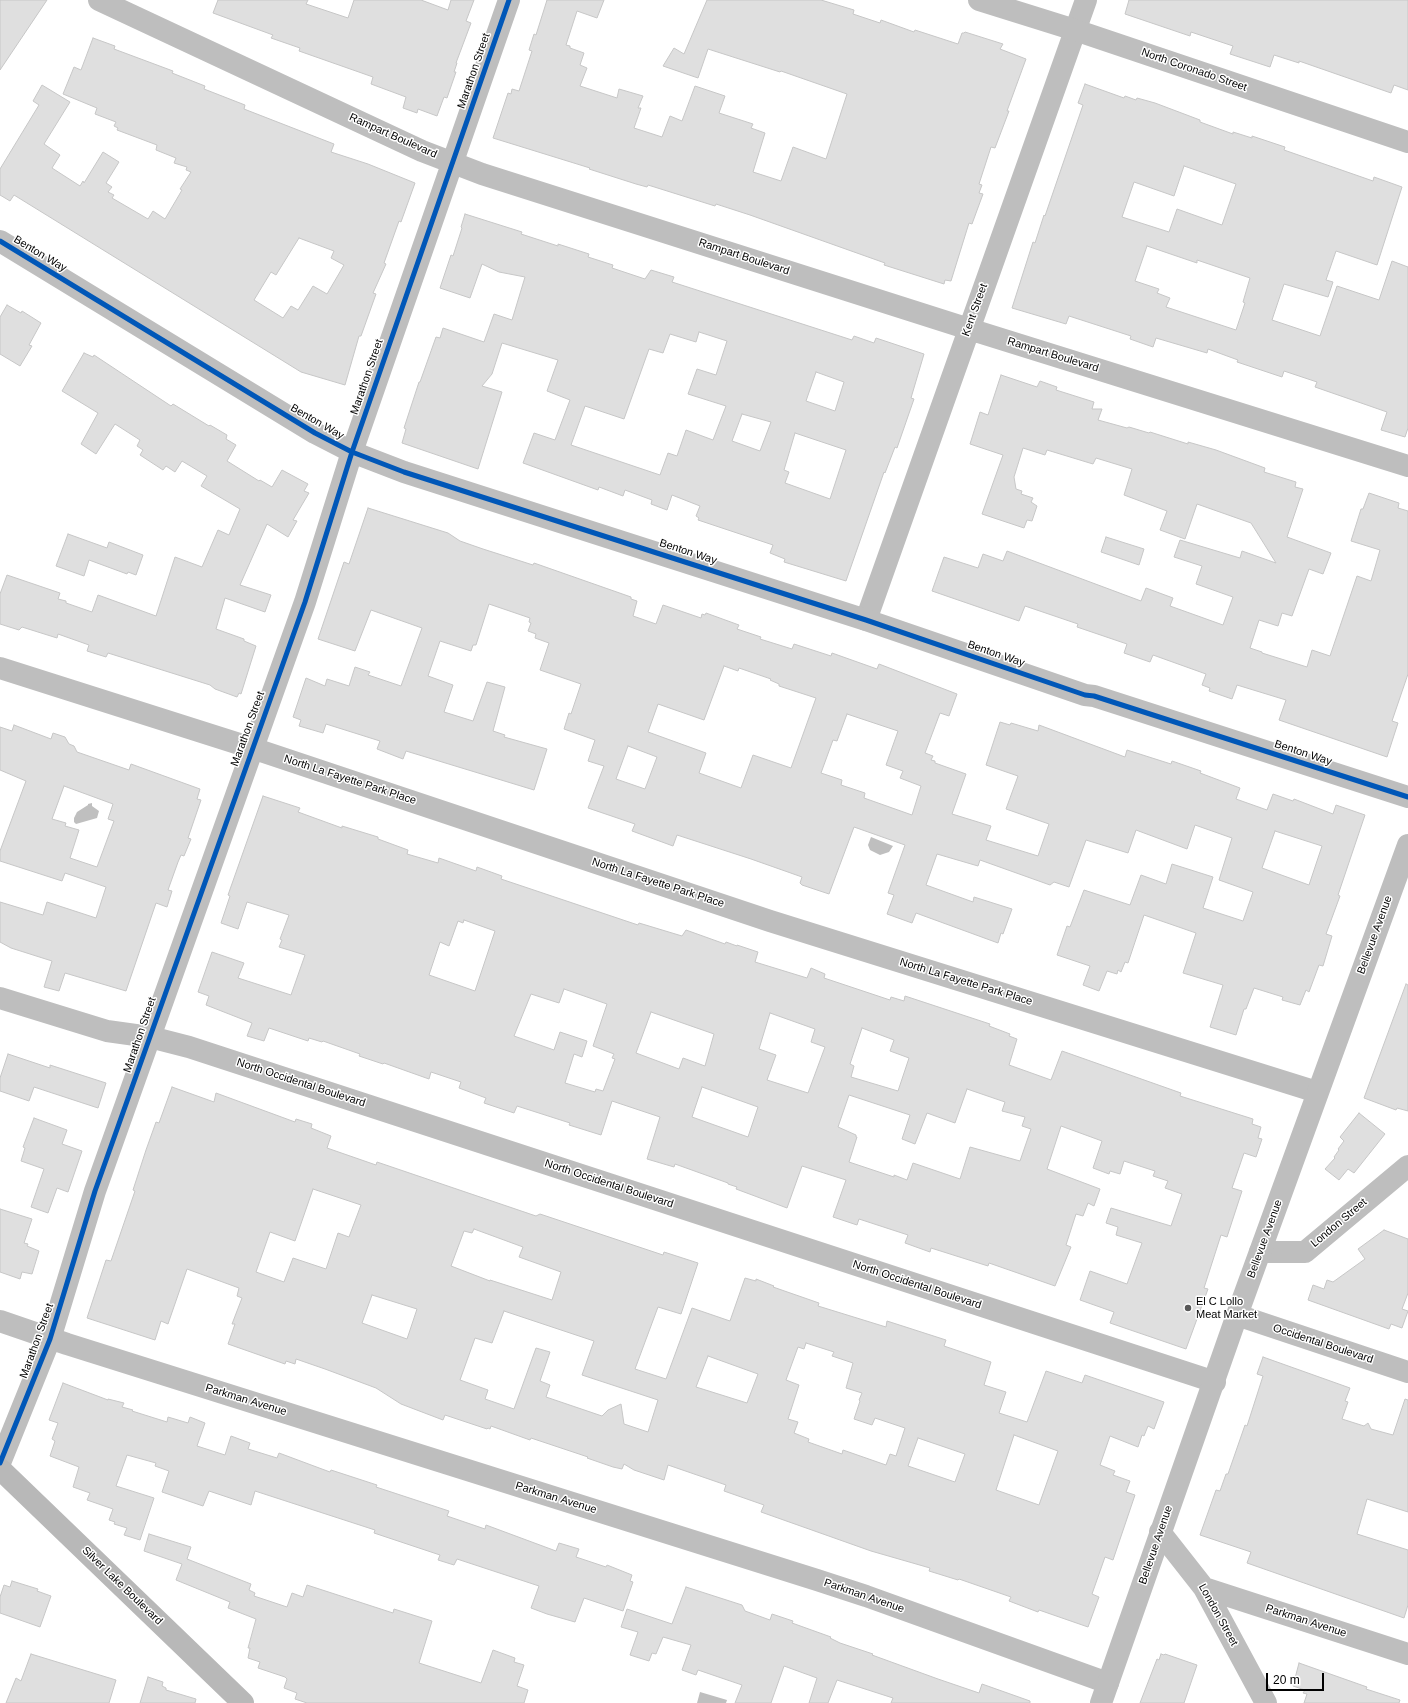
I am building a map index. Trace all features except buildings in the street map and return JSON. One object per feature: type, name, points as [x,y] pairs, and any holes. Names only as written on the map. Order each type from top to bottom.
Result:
[{"type":"main road","name":"Silver Lake Boulevard","points":[[0,1469],[243,1703]]},
{"type":"street","name":"Rampart Boulevard","points":[[99,0],[415,147],[482,174],[969,329],[1408,466]]},
{"type":"street","name":"Marathon Street","points":[[0,1463],[50,1339],[95,1191],[305,602],[352,452],[509,0]]},
{"type":"street","name":"North Coronado Street","points":[[979,0],[1075,30],[1408,142]]},
{"type":"street","name":"Kent Street","points":[[866,620],[1086,0]]},
{"type":"street","name":"Benton Way","points":[[0,241],[315,433],[352,452],[412,475],[866,620],[1085,694],[1408,797]]},
{"type":"street","name":"North La Fayette Park Place","points":[[0,668],[252,748],[770,921],[1317,1092]]},
{"type":"street","name":"Bellevue Avenue","points":[[1104,1693],[1160,1532],[1215,1382],[1237,1315],[1408,845]]},
{"type":"street","name":"North Occidental Boulevard","points":[[0,998],[107,1031],[150,1037],[189,1047],[1215,1382]]},
{"type":"street","name":"London Street","points":[[1260,1252],[1305,1252],[1408,1166]]},
{"type":"street","name":"Occidental Boulevard","points":[[1237,1315],[1408,1372]]},
{"type":"street","name":"Parkman Avenue","points":[[0,1321],[50,1339],[824,1582],[1104,1693]]},
{"type":"street","name":"London Street","points":[[1160,1532],[1204,1588],[1266,1703]]},
{"type":"street","name":"Parkman Avenue","points":[[1204,1588],[1408,1654]]},
{"type":"shaded area","points":[[92,803],[92,806],[99,811],[97,818],[76,824],[74,822],[74,818],[77,812],[88,804]]},
{"type":"shaded area","points":[[871,837],[893,846],[889,852],[880,855],[870,850],[868,845]]},
{"type":"shaded area","points":[[700,1692],[727,1700],[726,1703],[697,1703]]},
{"type":"cycle path","points":[[0,1463],[50,1339],[95,1191],[305,602],[352,452],[509,0]]},
{"type":"cycle path","points":[[0,241],[315,433],[352,452],[404,472],[866,620],[1085,695],[1094,696],[1408,797]]},
{"type":"place","name":"El C Lollo Meat Market","points":[[1188,1308]]}]
